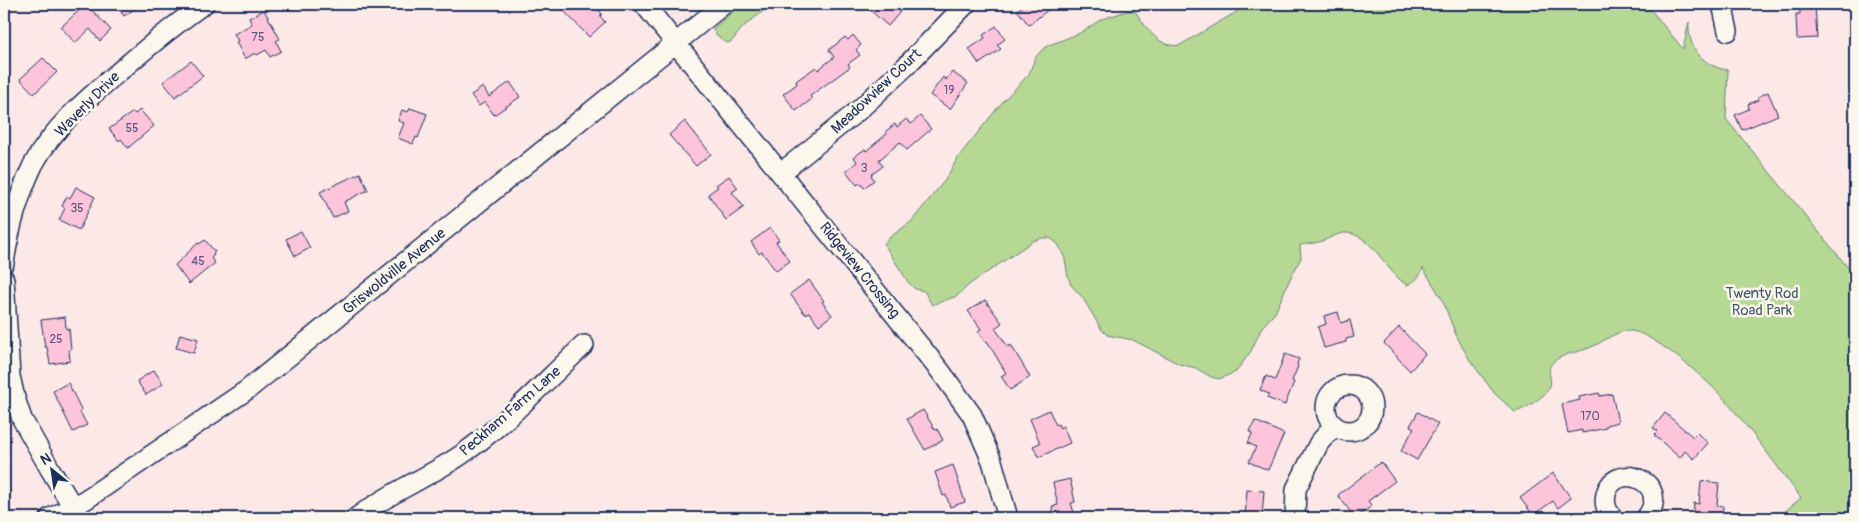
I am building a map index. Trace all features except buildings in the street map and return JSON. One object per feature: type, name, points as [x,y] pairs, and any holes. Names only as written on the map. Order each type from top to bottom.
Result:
[{"type":"street","name":"Waverly Drive","points":[[4,263],[8,235],[17,201],[34,164],[57,131],[90,96],[172,26],[204,4]]},
{"type":"street","points":[[644,4],[675,43]]},
{"type":"street","name":"Griswoldville Avenue","points":[[50,518],[76,513],[247,390],[724,4]]},
{"type":"street","name":"Meadowview Court","points":[[782,172],[859,110],[905,67],[966,4]]},
{"type":"street","points":[[1722,4],[1728,31]]},
{"type":"street","name":"Ridgeview Crossing","points":[[675,43],[782,172],[941,372],[972,415],[992,461],[1008,518]]},
{"type":"street","points":[[4,279],[10,367],[15,398],[22,419],[76,513]]},
{"type":"street","name":"Peckham Farm Lane","points":[[356,518],[375,505],[439,469],[476,444],[584,345]]},
{"type":"street","points":[[1295,518],[1296,489],[1319,442],[1334,426]]},
{"type":"street","points":[[1611,518],[1606,509],[1605,499],[1607,490],[1613,482],[1631,476],[1640,478],[1648,484],[1653,493],[1652,511],[1646,518]]},
{"type":"green space","points":[[741,4],[772,4],[743,27],[732,41],[728,43],[723,41],[713,29]]},
{"type":"green space","name":"Twenty Rod Road Park","points":[[1244,4],[1646,4],[1683,49],[1689,22],[1691,40],[1698,54],[1711,65],[1728,70],[1726,119],[1855,276],[1855,518],[1777,518],[1801,498],[1727,402],[1682,360],[1641,334],[1625,331],[1594,346],[1557,359],[1550,366],[1551,382],[1545,394],[1535,402],[1515,412],[1495,394],[1469,359],[1456,335],[1442,299],[1423,268],[1417,278],[1407,285],[1392,272],[1370,245],[1354,234],[1344,233],[1323,241],[1300,245],[1301,258],[1275,313],[1262,327],[1251,351],[1236,372],[1219,379],[1211,377],[1196,368],[1179,364],[1133,340],[1107,335],[1101,329],[1083,298],[1071,285],[1065,259],[1058,244],[1050,238],[1033,241],[970,284],[957,296],[932,305],[924,291],[915,289],[908,282],[884,244],[890,237],[911,222],[945,180],[959,156],[1004,100],[1029,74],[1035,58],[1047,46],[1080,33],[1102,19],[1127,11],[1135,11],[1159,40],[1166,44],[1180,45],[1238,11]]}]
